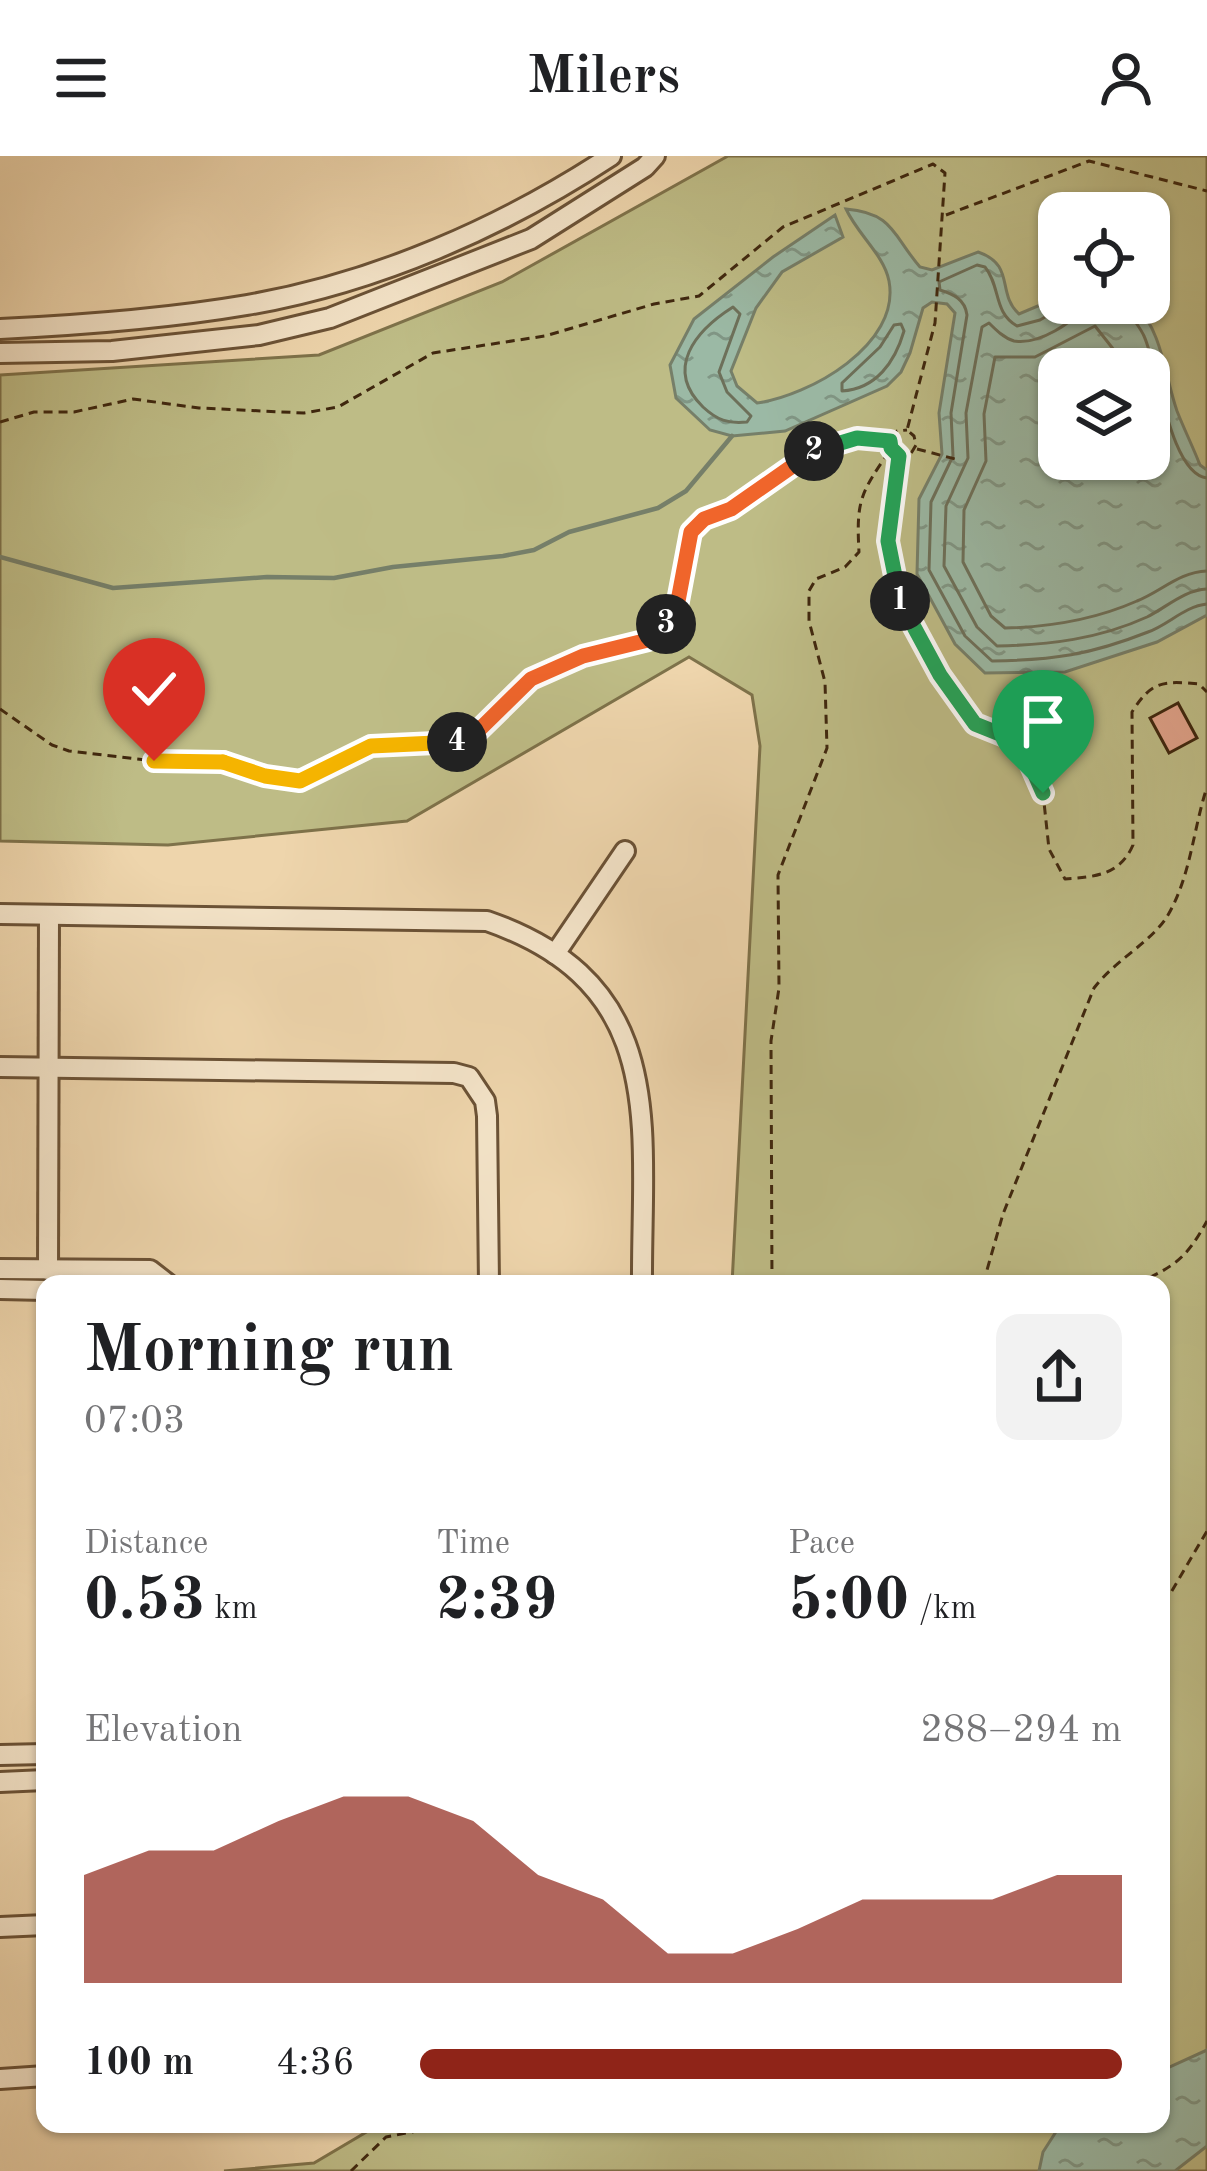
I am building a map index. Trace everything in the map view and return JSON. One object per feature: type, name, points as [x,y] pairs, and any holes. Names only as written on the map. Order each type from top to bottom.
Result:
[{"type":"street","points":[[0,329],[103,324],[251,304],[386,268],[521,211],[611,156]]},
{"type":"street","points":[[0,353],[112,352],[259,334],[330,318],[531,239],[655,156]]},
{"type":"street","points":[[555,954],[625,851]]},
{"type":"street","points":[[0,914],[487,921],[513,930],[555,954],[605,999],[637,1067],[642,1275]]},
{"type":"street","points":[[46,1275],[49,915]]},
{"type":"street","points":[[0,1067],[454,1073],[469,1077],[485,1101],[487,1116],[489,1275]]},
{"type":"street","points":[[0,1269],[36,1278]]},
{"type":"street","points":[[98,1275],[150,1270],[156,1275]]},
{"type":"street","points":[[0,1289],[36,1282]]},
{"type":"street","points":[[0,1755],[36,1754]]},
{"type":"street","points":[[0,1782],[36,1780]]},
{"type":"street","points":[[0,1928],[36,1926]]},
{"type":"street","points":[[0,2079],[36,2077]]},
{"type":"path","points":[[944,216],[1089,161],[1207,191]]},
{"type":"path","points":[[0,422],[34,412],[74,412],[133,399],[199,408],[304,412],[338,407],[433,353],[545,336],[699,296],[783,227],[933,164],[945,173],[936,314],[907,430]]},
{"type":"path","points":[[907,430],[914,436],[915,449],[899,456],[890,441],[897,431],[907,430]]},
{"type":"path","points":[[0,710],[69,752],[154,761],[222,761],[265,776],[300,781],[371,746],[460,742],[479,730],[531,679],[583,656],[648,640],[665,625],[678,601],[691,532],[704,519],[731,509],[821,446],[857,438],[890,441]]},
{"type":"path","points":[[772,1275],[771,1041],[779,988],[778,874],[827,748],[825,682],[809,621],[808,591],[816,579],[844,567],[859,552],[856,511],[891,448]]},
{"type":"path","points":[[915,449],[957,459]]},
{"type":"path","points":[[899,456],[888,541],[896,593],[940,675],[975,724],[1010,738],[1029,761],[1043,793],[1049,849],[1065,879],[1099,877],[1126,861],[1133,845],[1132,712],[1143,693],[1165,682],[1199,684],[1207,692]]},
{"type":"path","points":[[986,1275],[1003,1214],[1094,988],[1167,919],[1190,864],[1207,788]]},
{"type":"path","points":[[1156,1275],[1189,1253],[1207,1221]]},
{"type":"path","points":[[1170,1592],[1207,1532]]},
{"type":"path","points":[[352,2171],[386,2137],[407,2133]]},
{"type":"shaded area","points":[[728,156],[1207,156],[1207,2171],[224,2171],[314,2163],[365,2133],[1170,2133],[1170,1275],[732,1275],[760,746],[752,695],[689,657],[407,821],[168,845],[0,841],[0,375],[319,355],[502,282]]},
{"type":"water","points":[[846,209],[883,221],[920,267],[932,270],[978,252],[990,258],[1002,272],[1008,297],[1019,314],[1038,306],[1038,324],[1150,324],[1160,348],[1038,348],[1038,480],[1170,480],[1170,384],[1200,465],[1207,470],[1207,615],[1157,642],[1065,672],[985,673],[955,644],[917,574],[919,499],[942,454],[939,413],[955,313],[947,304],[932,302],[923,308],[910,353],[887,386],[785,431],[732,436],[710,430],[676,398],[670,365],[694,319],[835,215],[843,237],[782,272],[756,308],[731,371],[737,386],[757,403],[825,378],[866,346],[881,326],[889,304],[889,281],[882,262]]},
{"type":"water","points":[[1207,2050],[1207,2146],[1175,2171],[1039,2171],[1043,2152],[1055,2133],[1170,2133],[1170,2067]]},
{"type":"building","points":[[1178,703],[1197,738],[1169,753],[1150,718]]},
{"type":"waterway","points":[[0,557],[113,588],[267,577],[334,578],[503,556],[658,508],[686,491],[732,436]]},
{"type":"route","points":[[154,761],[222,761],[265,776],[300,781],[371,746],[460,742],[479,730],[531,679],[583,656],[648,640],[665,625],[678,601],[691,532],[704,519],[731,509],[821,446],[857,438],[890,441],[899,456],[888,541],[896,593],[940,675],[975,724],[1010,738],[1029,761],[1043,793]]}]
